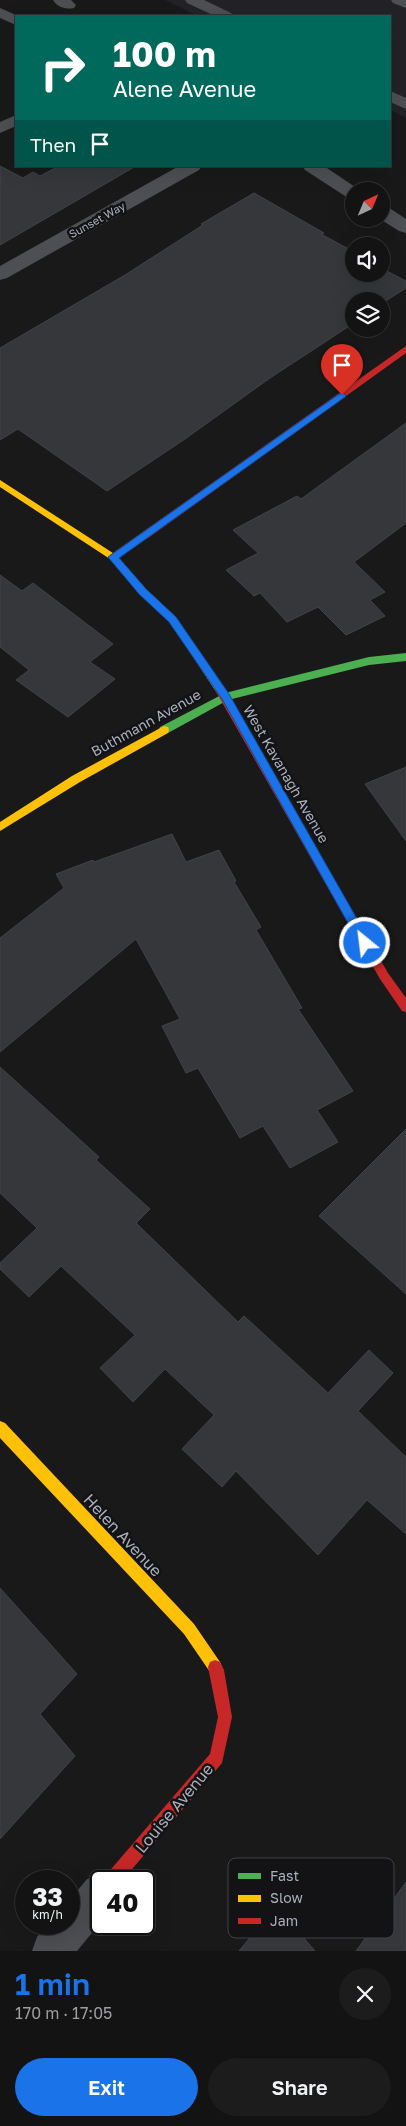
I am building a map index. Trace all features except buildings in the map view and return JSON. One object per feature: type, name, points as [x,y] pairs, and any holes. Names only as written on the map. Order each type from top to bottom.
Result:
[{"type":"street","name":"Sunset Way","points":[[0,274],[191,167]]},
{"type":"street","points":[[313,167],[345,188]]},
{"type":"street","points":[[390,217],[406,227]]},
{"type":"street","points":[[113,557],[148,534],[406,348]]},
{"type":"street","name":"West Kavanagh Avenue","points":[[0,483],[113,557],[143,591],[172,619],[225,696],[384,976],[406,1008]]},
{"type":"street","name":"Buthmann Avenue","points":[[0,827],[76,779],[225,696],[370,662],[406,657]]},
{"type":"street","name":"Helen Avenue","points":[[0,1428],[189,1629],[217,1670]]},
{"type":"street","name":"Louise Avenue","points":[[121,1870],[217,1758],[226,1717],[217,1670]]},
{"type":"street","points":[[51,1951],[90,1907]]},
{"type":"lane","points":[[192,0],[224,15]]},
{"type":"lane","points":[[398,0],[406,4]]},
{"type":"lane","points":[[0,12],[15,20]]},
{"type":"lane","points":[[391,96],[406,104]]},
{"type":"lane","points":[[0,128],[15,120]]},
{"type":"shaded area","points":[[165,0],[406,0],[406,118],[391,110],[391,15],[196,15]]},
{"type":"traffic: fast","points":[[164,730],[225,697],[369,661],[406,657]]},
{"type":"traffic: slow","points":[[0,483],[113,557],[143,591],[172,619],[220,690]]},
{"type":"traffic: slow","points":[[0,827],[76,779],[164,730]]},
{"type":"traffic: slow","points":[[0,1428],[189,1629],[215,1667]]},
{"type":"traffic: jam","points":[[113,557],[148,534],[406,349]]},
{"type":"traffic: jam","points":[[220,690],[384,976],[406,1007]]},
{"type":"traffic: jam","points":[[121,1870],[217,1758],[225,1717],[215,1667]]},
{"type":"route","points":[[342,395],[113,557],[143,591],[172,619],[225,696],[365,943]]}]
